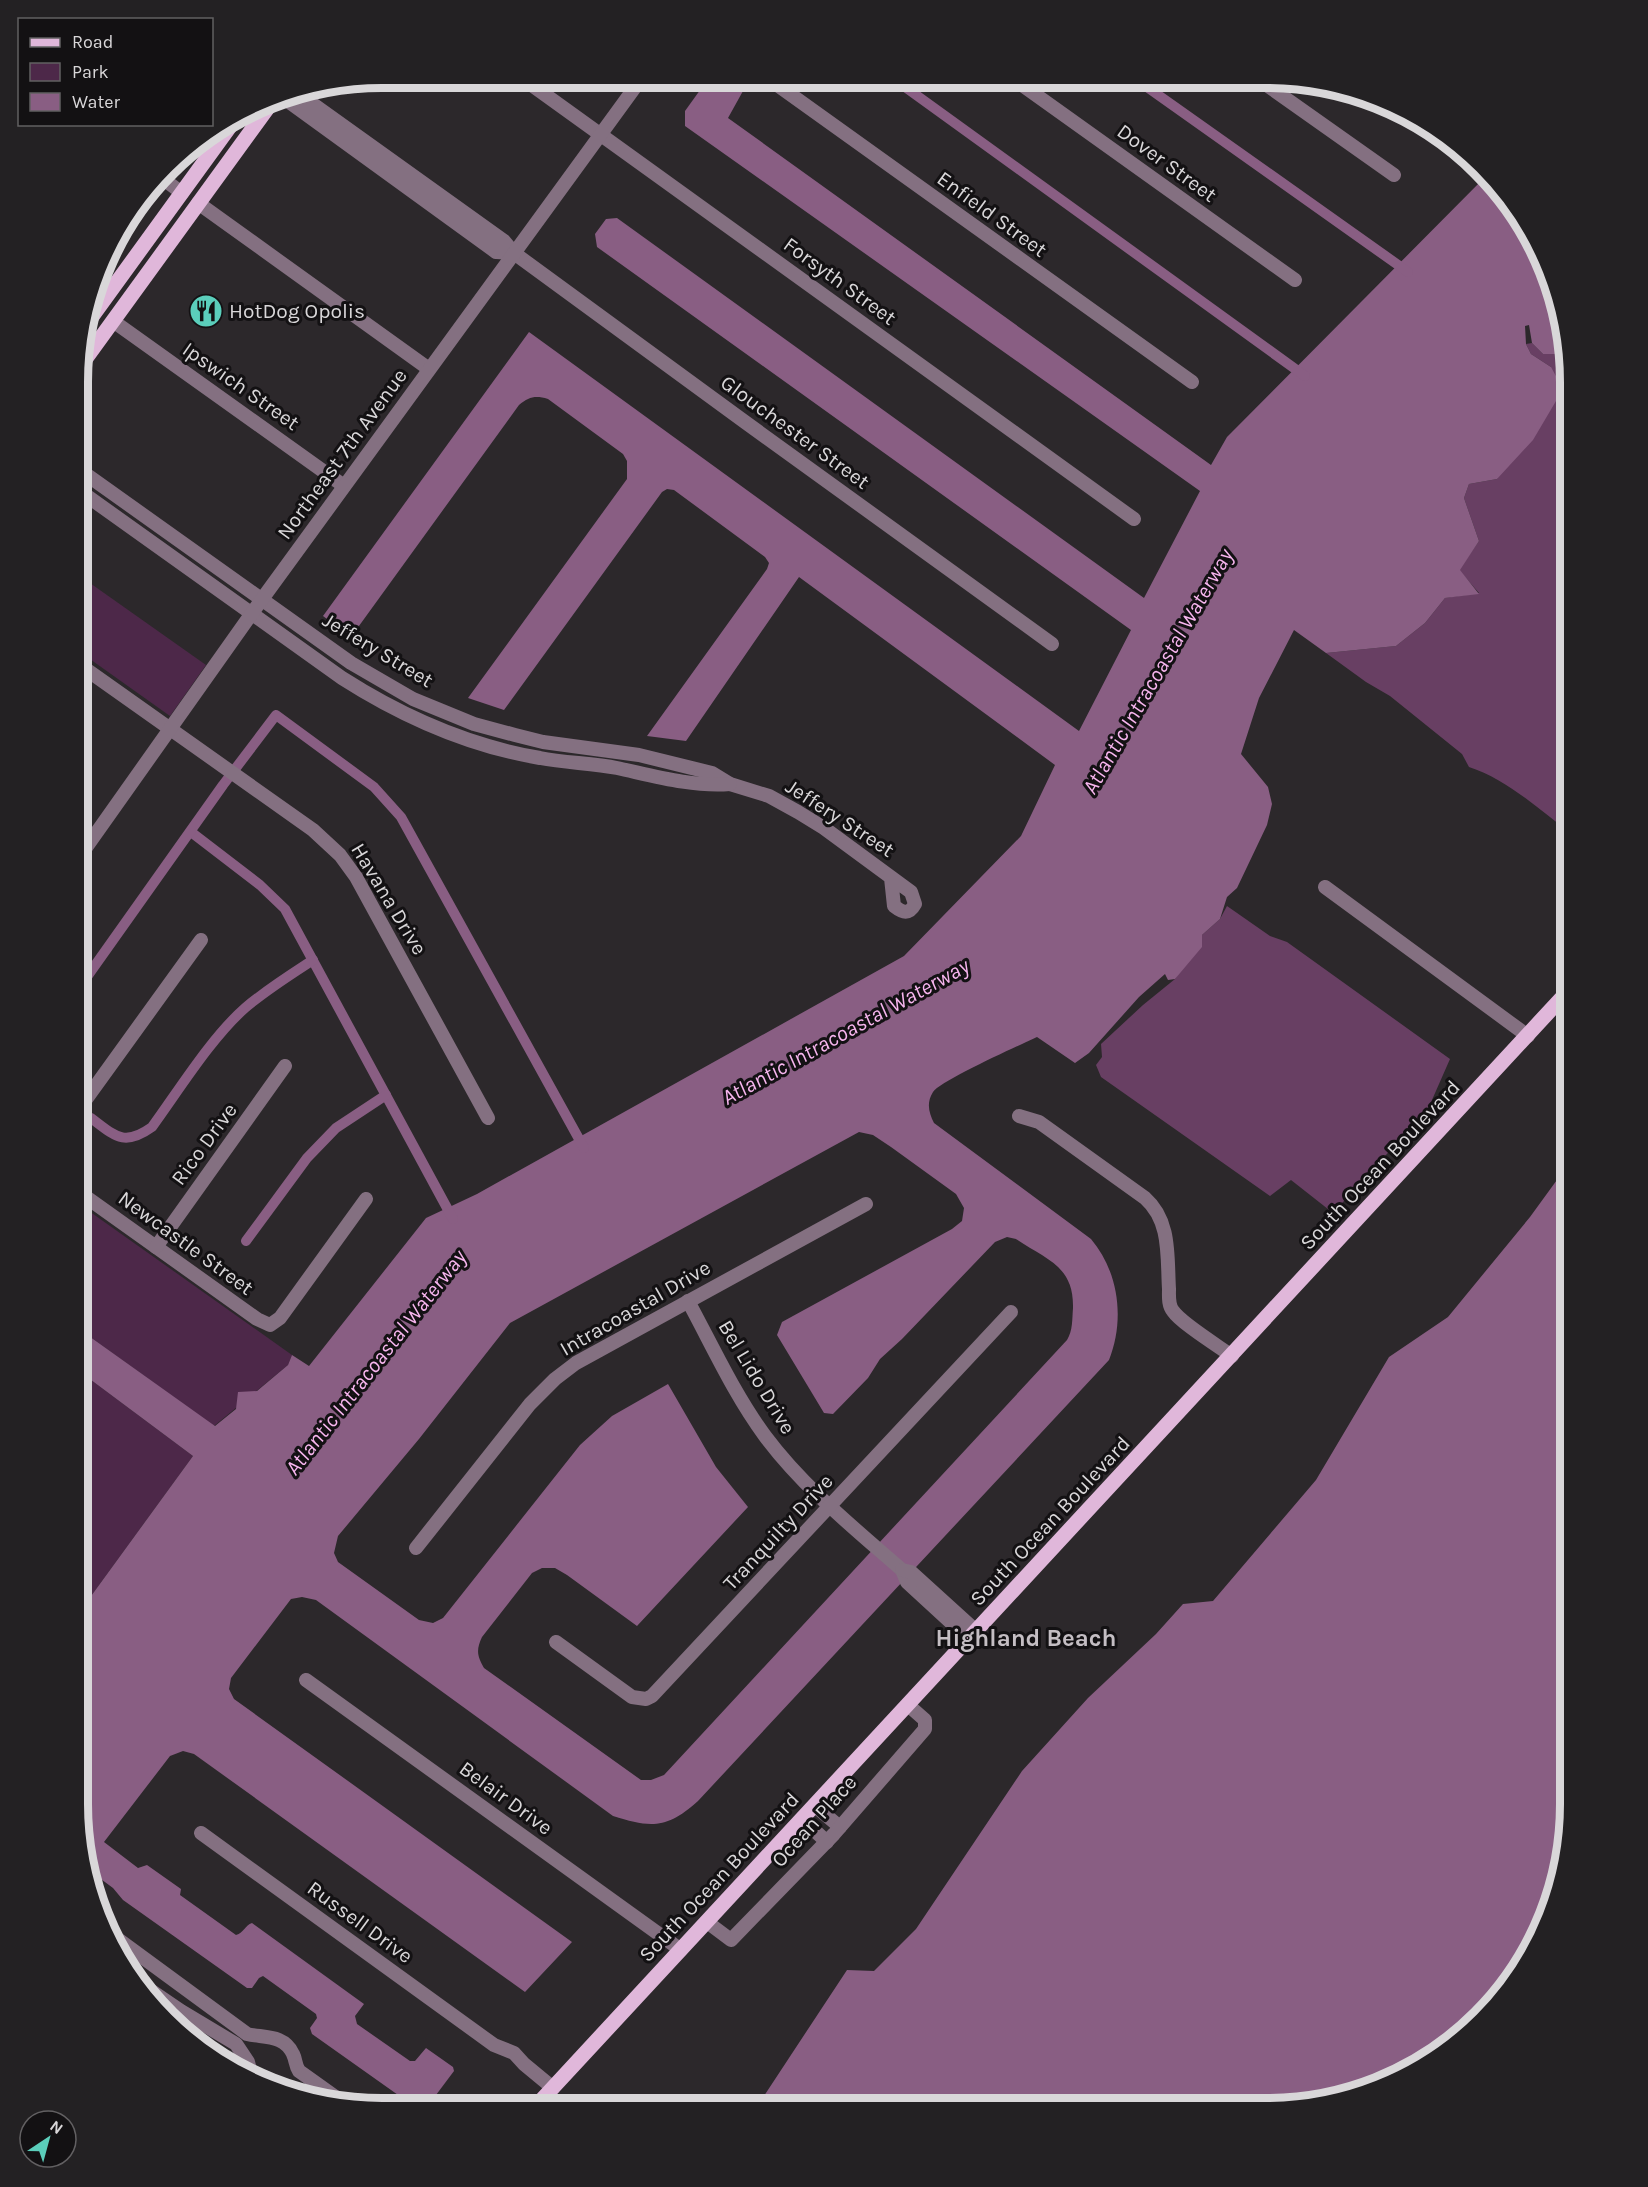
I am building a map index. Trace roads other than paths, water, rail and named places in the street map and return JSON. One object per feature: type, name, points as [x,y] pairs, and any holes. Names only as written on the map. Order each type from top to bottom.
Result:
[{"type":"main road","points":[[90,352],[260,116]]},
{"type":"main road","points":[[101,299],[224,135]]},
{"type":"main road","name":"South Ocean Boulevard","points":[[544,2098],[1560,1000]]},
{"type":"street","name":"Forsyth Street","points":[[536,88],[1134,519]]},
{"type":"street","name":"Northeast 7th Avenue","points":[[88,845],[261,599],[634,88]]},
{"type":"street","name":"Enfield Street","points":[[782,88],[1192,382]]},
{"type":"street","name":"Dover Street","points":[[1026,88],[1295,280]]},
{"type":"street","points":[[1271,88],[1394,176]]},
{"type":"street","name":"Glouchester Street","points":[[305,100],[496,252],[514,253],[1053,644]]},
{"type":"street","name":"Glouchester Street","points":[[292,103],[366,150]]},
{"type":"street","points":[[168,183],[182,193]]},
{"type":"street","points":[[198,203],[429,369]]},
{"type":"street","name":"Ipswich Street","points":[[113,321],[344,486]]},
{"type":"street","name":"Jeffery Street","points":[[88,475],[351,663],[393,689],[434,708],[494,730],[543,742],[609,750],[712,773],[730,784],[769,796],[798,812],[846,843],[891,878]]},
{"type":"street","name":"Jeffery Street","points":[[88,497],[342,678],[419,721],[454,735],[509,752],[704,784],[730,784]]},
{"type":"street","name":"Havana Drive","points":[[88,671],[327,841],[351,869],[488,1118]]},
{"type":"street","points":[[385,704],[393,689]]},
{"type":"street","points":[[1325,887],[1528,1036]]},
{"type":"street","points":[[88,1097],[201,940]]},
{"type":"street","name":"Rico Drive","points":[[156,1247],[285,1066]]},
{"type":"street","points":[[1019,1116],[1039,1122],[1150,1203],[1158,1214],[1166,1233],[1170,1306],[1178,1316],[1232,1356]]},
{"type":"street","name":"Newcastle Street","points":[[88,1198],[257,1319],[270,1325],[280,1318],[366,1199]]},
{"type":"street","name":"Intracoastal Drive","points":[[416,1548],[542,1391],[584,1358],[866,1204]]},
{"type":"street","name":"Bel Lido Drive","points":[[688,1300],[748,1410],[764,1434],[801,1479],[973,1635]]},
{"type":"street","name":"Tranquilty Drive","points":[[556,1642],[632,1697],[639,1699],[652,1696],[1011,1312]]},
{"type":"street","name":"Belair Drive","points":[[306,1680],[681,1950]]},
{"type":"street","name":"Ocean Place","points":[[707,1922],[731,1940],[827,1842],[925,1729],[925,1720],[908,1705]]},
{"type":"street","points":[[815,1806],[840,1827]]},
{"type":"street","points":[[802,1819],[827,1842]]},
{"type":"street","name":"Russell Drive","points":[[201,1833],[494,2045],[512,2061],[518,2065],[524,2064],[553,2088]]},
{"type":"street","points":[[124,1944],[247,2034],[268,2036],[283,2042],[292,2053],[295,2066],[299,2071],[331,2094]]},
{"type":"street","points":[[162,1998],[230,2040],[241,2050],[249,2066]]},
{"type":"water","name":"Atlantic Intracoastal Waterway","points":[[702,88],[745,88],[728,118],[1211,465],[1227,437],[1480,182],[1510,219],[1529,253],[1544,288],[1554,325],[1558,357],[1554,354],[1543,354],[1532,343],[1529,325],[1525,326],[1526,344],[1531,354],[1551,367],[1558,380],[1556,401],[1533,440],[1497,479],[1469,484],[1464,498],[1479,541],[1460,570],[1479,594],[1445,598],[1425,623],[1396,646],[1326,653],[1294,630],[1259,698],[1241,754],[1268,787],[1272,804],[1267,825],[1237,888],[1227,897],[1220,919],[1202,935],[1202,947],[1175,979],[1168,980],[1165,974],[1139,997],[1089,1053],[1075,1063],[1037,1037],[964,1072],[933,1092],[929,1108],[934,1123],[1091,1239],[1108,1266],[1113,1281],[1118,1313],[1114,1345],[1109,1360],[698,1801],[677,1817],[658,1824],[638,1823],[613,1816],[316,1600],[302,1597],[291,1599],[231,1678],[229,1689],[234,1699],[572,1942],[525,1992],[194,1754],[183,1751],[170,1756],[104,1842],[138,1868],[147,1865],[181,1889],[180,1895],[236,1935],[252,1923],[364,2004],[355,2016],[357,2024],[410,2061],[415,2061],[426,2048],[453,2067],[454,2071],[434,2098],[402,2098],[312,2034],[310,2028],[317,2018],[316,2014],[263,1976],[252,1988],[247,1988],[123,1900],[113,1888],[98,1877],[91,1843],[88,1804],[88,1600],[193,1456],[88,1378],[88,1335],[215,1426],[236,1409],[238,1392],[257,1391],[288,1365],[292,1355],[309,1366],[426,1218],[477,1194],[904,956],[1021,836],[1055,765],[799,577],[686,741],[647,736],[767,569],[769,563],[765,557],[674,490],[667,489],[662,492],[504,710],[468,698],[627,479],[627,461],[623,454],[548,399],[536,397],[519,405],[351,637],[323,616],[529,332],[1079,731],[1131,630],[597,247],[595,234],[606,219],[617,218],[1144,598],[1200,491],[685,126],[685,111]],"holes":[[[859,1132],[873,1135],[956,1194],[964,1208],[962,1221],[952,1229],[782,1322],[777,1335],[824,1413],[833,1414],[868,1378],[880,1359],[995,1242],[1007,1237],[1016,1239],[1048,1259],[1064,1273],[1072,1294],[1070,1332],[1067,1340],[664,1775],[651,1780],[641,1780],[484,1668],[478,1649],[482,1637],[532,1573],[542,1568],[555,1568],[567,1575],[637,1626],[748,1507],[716,1467],[668,1384],[612,1416],[580,1445],[443,1618],[433,1623],[419,1620],[338,1562],[334,1553],[338,1536],[419,1439],[510,1323]]]},
{"type":"water","points":[[1560,1176],[1559,1824],[1554,1862],[1537,1917],[1510,1968],[1486,1998],[1444,2038],[1412,2059],[1360,2083],[1304,2096],[1285,2098],[763,2098],[847,1970],[874,1971],[916,1929],[1022,1771],[1088,1698],[1156,1634],[1183,1604],[1213,1601],[1316,1480],[1389,1357],[1448,1317],[1530,1217]]},
{"type":"waterway","points":[[906,88],[1305,376]]},
{"type":"waterway","points":[[1148,88],[1408,272]]},
{"type":"waterway","points":[[88,975],[223,785],[276,715],[374,787],[401,817],[584,1148]]},
{"type":"waterway","points":[[191,832],[260,885],[285,909],[453,1219]]},
{"type":"waterway","points":[[91,1118],[120,1137],[134,1137],[152,1127],[184,1081],[232,1020],[261,995],[313,960]]},
{"type":"waterway","points":[[246,1241],[307,1158],[336,1128],[386,1095]]},
{"type":"place","name":"HotDog Opolis","points":[[206,311]]},
{"type":"district","name":"Highland Beach","points":[[1026,1638]]}]
